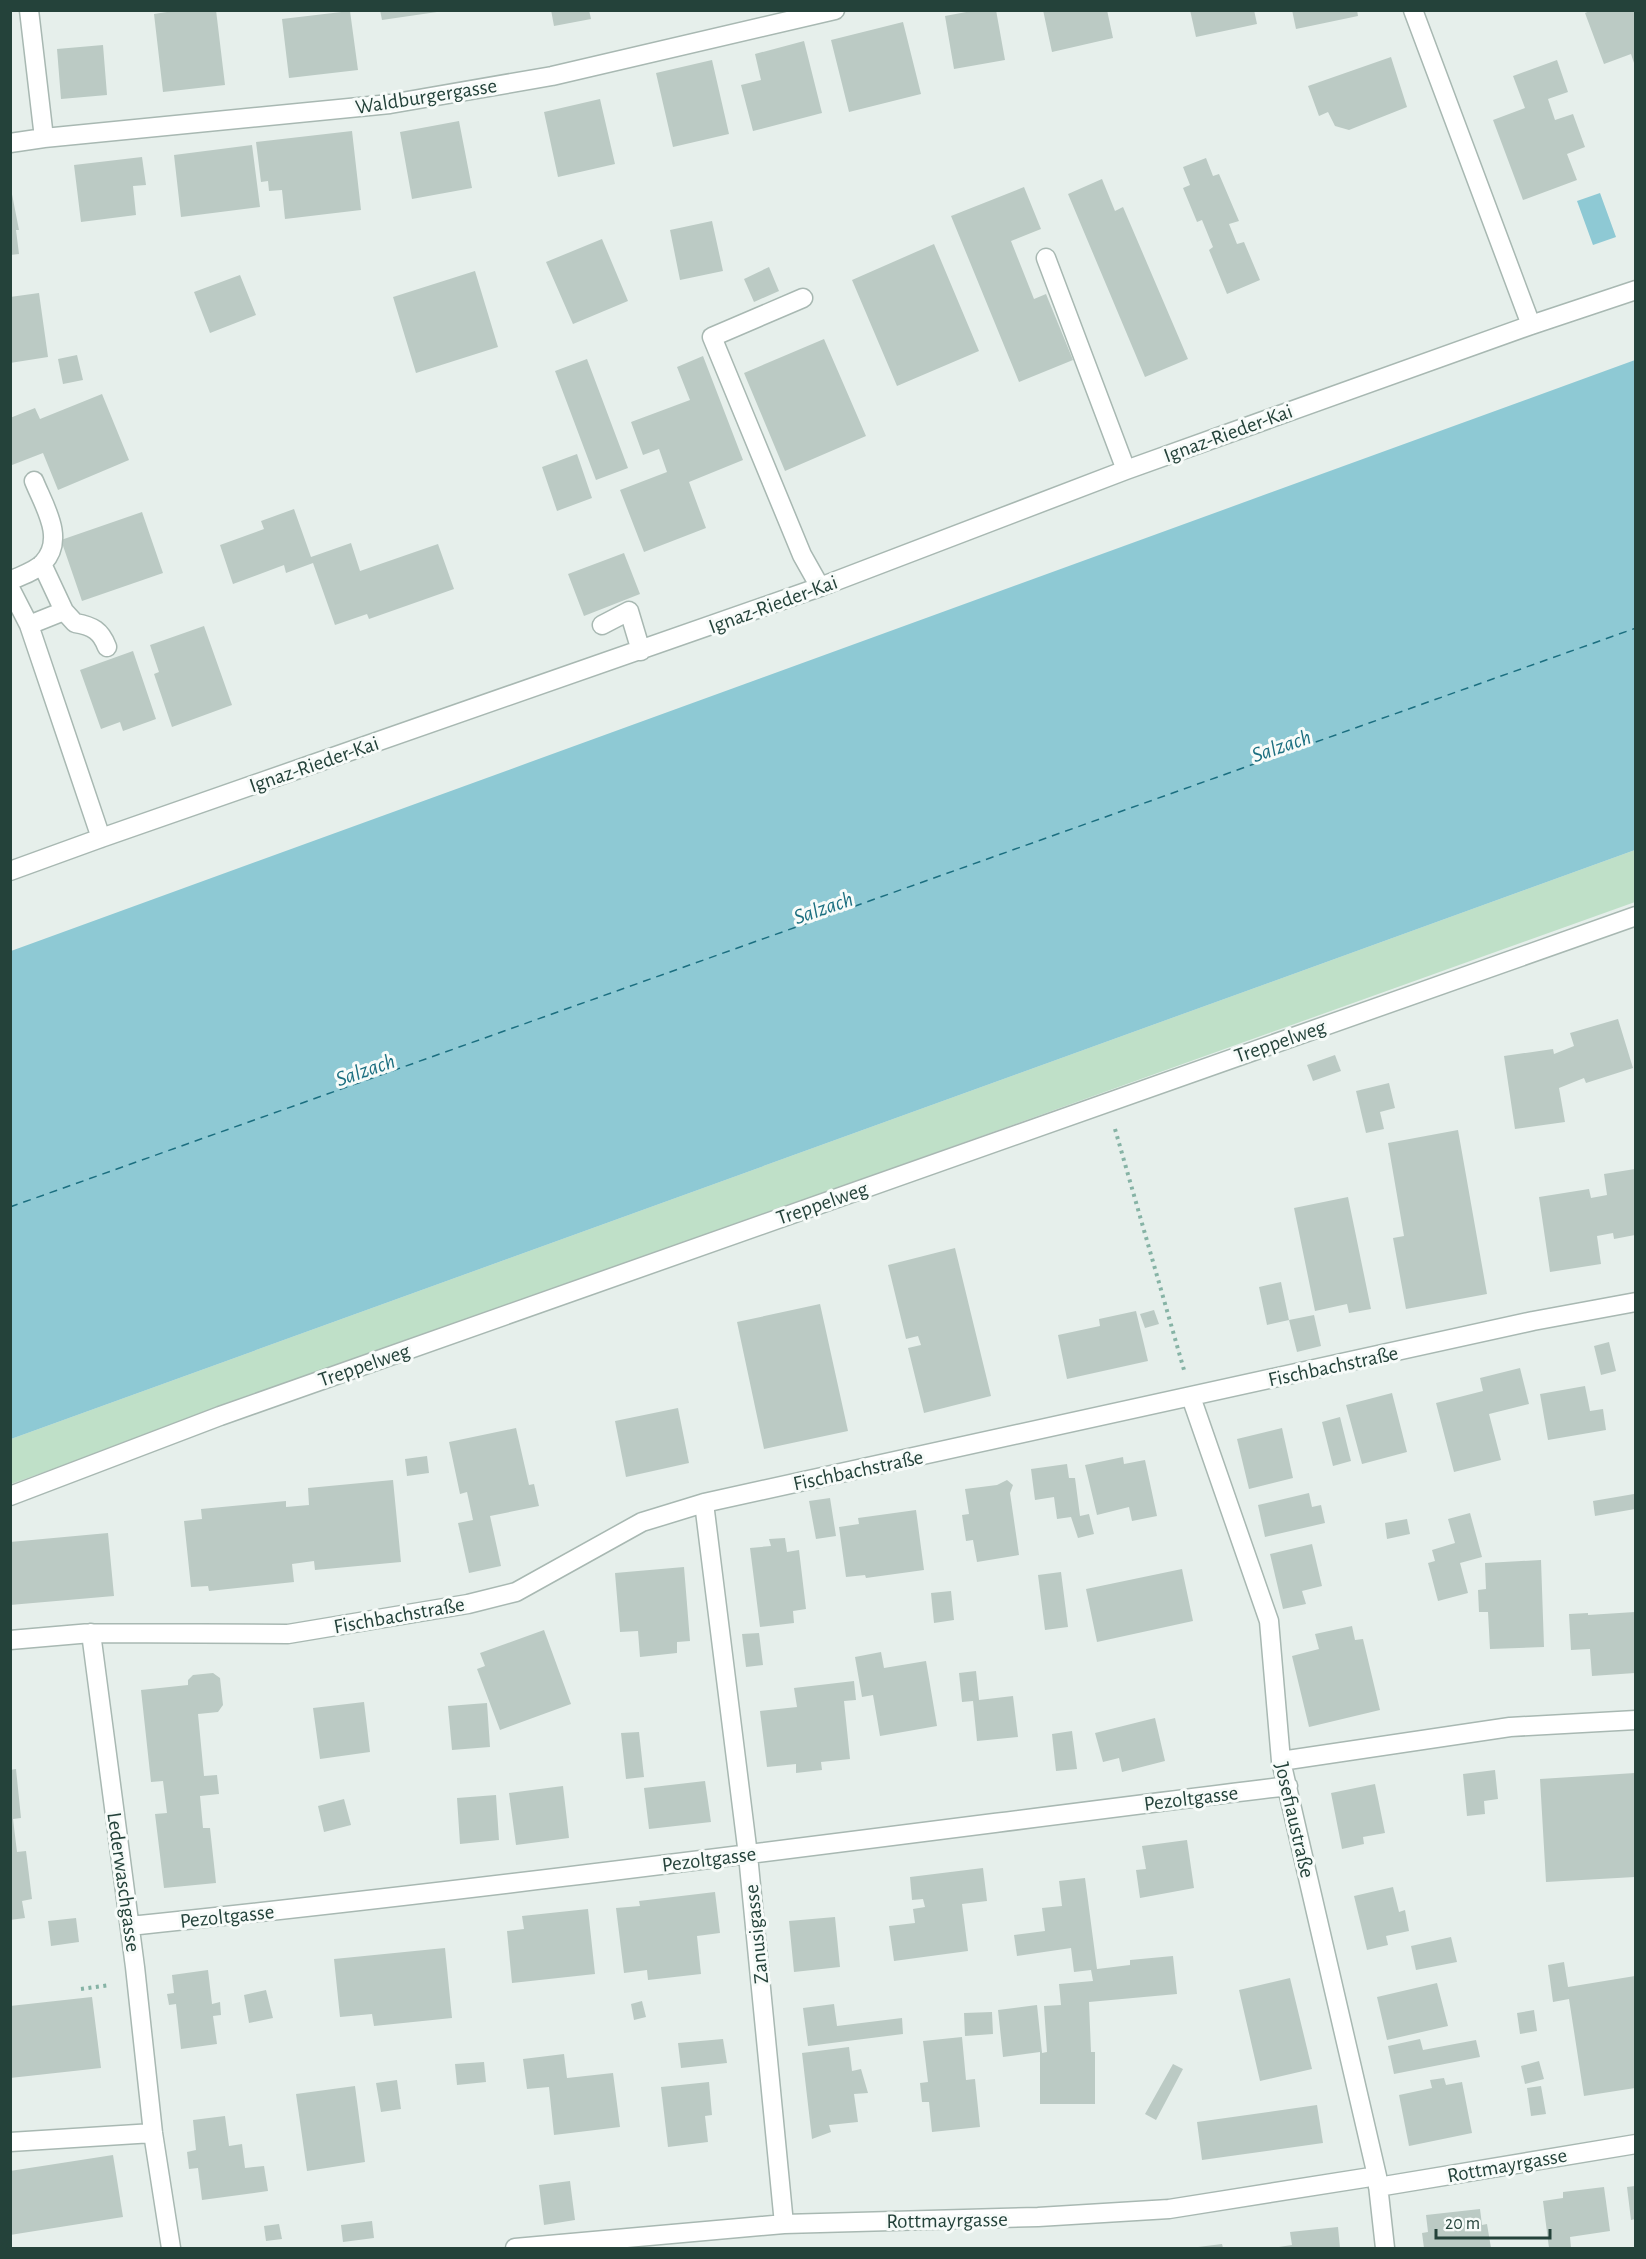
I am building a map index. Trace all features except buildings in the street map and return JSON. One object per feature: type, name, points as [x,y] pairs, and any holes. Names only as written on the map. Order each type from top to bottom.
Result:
[{"type":"street","points":[[29,10],[44,138]]},
{"type":"street","name":"Waldburgergasse","points":[[10,143],[390,104],[552,76],[835,10]]},
{"type":"street","points":[[1413,10],[1532,325]]},
{"type":"street","points":[[1046,258],[1126,470]]},
{"type":"street","name":"Ignaz-Rieder-Kai","points":[[10,871],[820,588],[1126,470],[1635,290]]},
{"type":"street","points":[[803,298],[712,337],[802,555],[820,588]]},
{"type":"street","points":[[10,581],[42,564],[52,550],[54,529],[34,481]]},
{"type":"street","points":[[42,564],[64,611],[75,623],[88,625],[102,633],[107,647]]},
{"type":"street","points":[[10,588],[28,625],[101,838]]},
{"type":"street","points":[[28,625],[64,611]]},
{"type":"street","points":[[602,625],[629,612],[641,651]]},
{"type":"street","name":"Treppelweg","points":[[10,1496],[220,1416],[1635,915]]},
{"type":"street","name":"Fischbachstraße","points":[[10,1640],[91,1633],[288,1634],[468,1604],[516,1592],[642,1522],[704,1503],[1533,1321],[1635,1302]]},
{"type":"street","name":"Josefiaustraße","points":[[1191,1397],[1269,1621],[1281,1761],[1378,2181],[1385,2248]]},
{"type":"street","name":"Zanusigasse","points":[[704,1503],[748,1855],[784,2223]]},
{"type":"street","name":"Lederwaschgasse","points":[[91,1633],[130,1926],[153,2133],[171,2248]]},
{"type":"street","points":[[1281,1761],[1510,1727],[1635,1720]]},
{"type":"street","name":"Pezoltgasse","points":[[130,1926],[299,1909],[748,1855],[1288,1786]]},
{"type":"street","points":[[10,2142],[153,2133]]},
{"type":"street","name":"Rottmayrgasse","points":[[515,2248],[784,2223],[1038,2217],[1169,2209],[1635,2144]]},
{"type":"path","points":[[1107,1102],[1191,1397]]},
{"type":"green space","points":[[1635,850],[1635,902],[11,1484],[11,1439]]},
{"type":"water","points":[[1600,193],[1616,237],[1593,245],[1577,201]]},
{"type":"water","name":"Salzach","points":[[1635,360],[1635,850],[11,1439],[11,951]]},
{"type":"ferry route","points":[[10,1207],[1636,628]]}]
